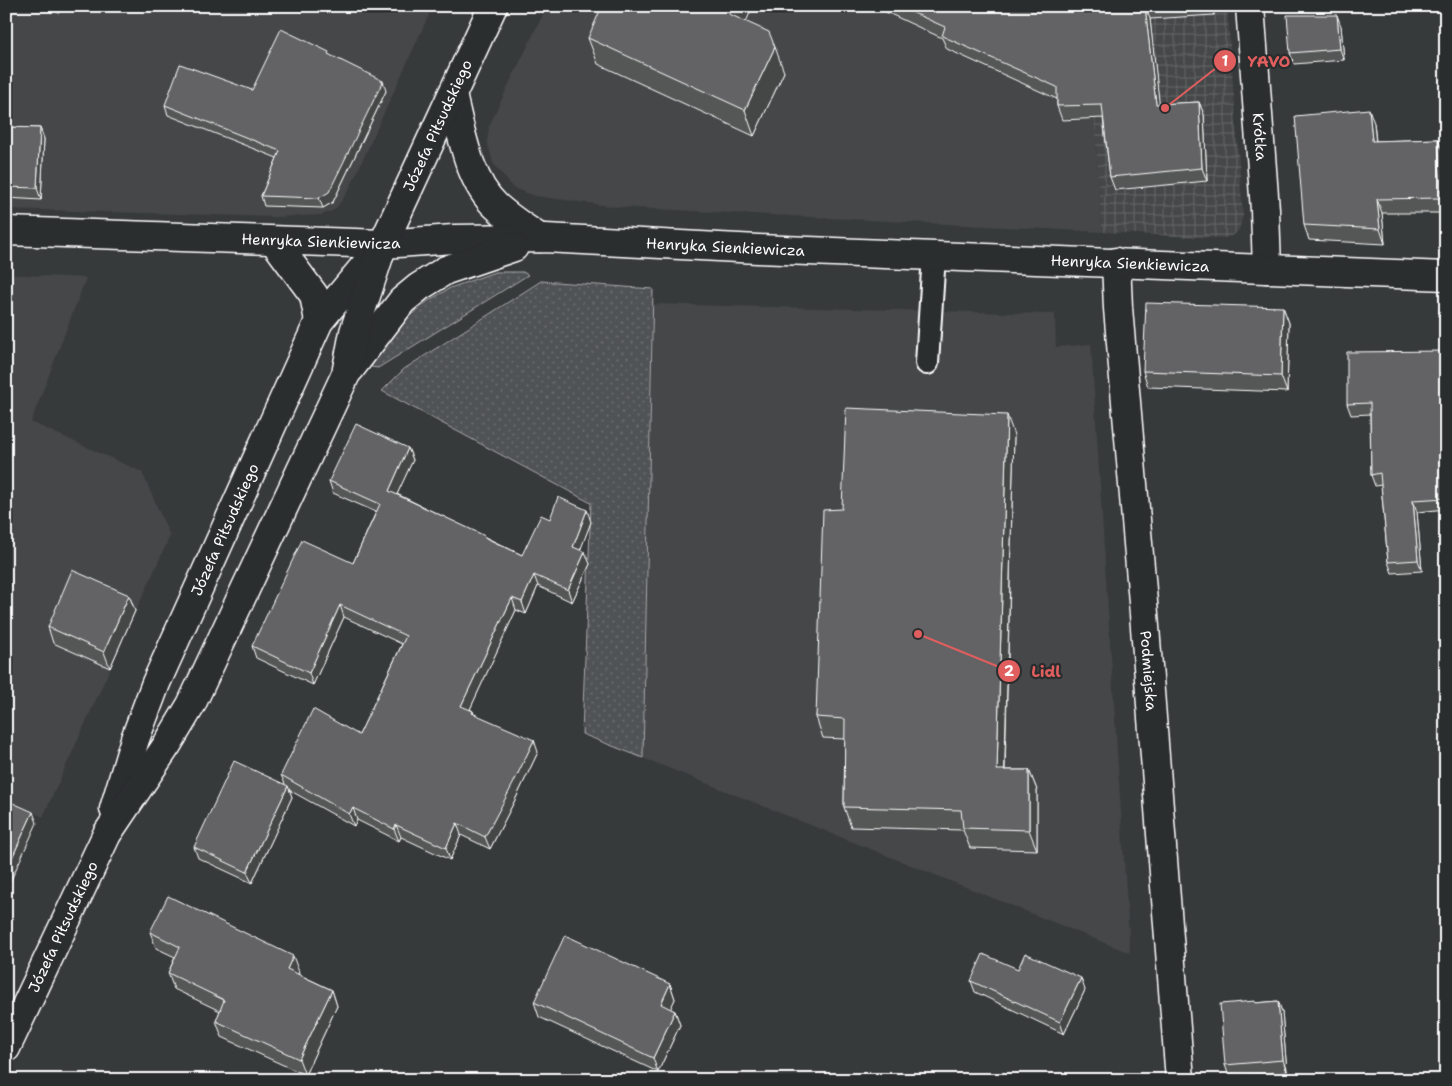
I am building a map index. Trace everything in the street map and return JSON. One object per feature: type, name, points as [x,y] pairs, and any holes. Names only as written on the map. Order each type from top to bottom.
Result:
[{"type":"main road","name":"Józefa Piłsudskiego","points":[[6,1048],[107,834],[167,745],[191,705],[346,374],[354,332],[383,244],[493,6]]},
{"type":"main road","name":"Krótka","points":[[1250,6],[1266,210],[1267,269]]},
{"type":"main road","points":[[452,95],[465,148],[485,194],[495,205],[539,238]]},
{"type":"main road","name":"Henryka Sienkiewicza","points":[[6,232],[383,244],[454,239],[539,238],[758,249],[1446,276]]},
{"type":"main road","points":[[346,374],[402,301],[419,287],[446,270],[539,238]]},
{"type":"main road","points":[[274,241],[314,296],[319,322]]},
{"type":"main road","name":"Józefa Piłsudskiego","points":[[107,834],[134,739],[156,683],[319,322],[383,244]]},
{"type":"main road","name":"Podmiejska","points":[[1116,262],[1118,308],[1145,624],[1180,1080]]},
{"type":"lane","points":[[927,363],[934,255]]},
{"type":"shaded area","points":[[6,6],[433,6],[349,190],[340,203],[334,210],[322,215],[275,217],[6,209]]},
{"type":"shaded area","points":[[547,6],[1087,6],[1102,232],[617,207],[535,196],[513,188],[493,163],[487,141],[489,127]]},
{"type":"shaded area","points":[[1087,6],[1227,6],[1243,216],[1239,230],[1234,235],[1225,238],[1102,232]]},
{"type":"shaded area","points":[[495,272],[523,272],[528,275],[378,368],[371,367],[383,344],[406,319],[428,301],[450,288]]},
{"type":"shaded area","points":[[6,274],[86,278],[31,422],[142,472],[170,536],[43,817],[6,801]]},
{"type":"shaded area","points":[[541,281],[653,289],[643,758],[582,734],[591,503],[382,391],[404,369]]},
{"type":"shaded area","points":[[653,304],[1055,314],[1056,347],[1091,344],[1130,953],[643,758]]},
{"type":"building","points":[[602,6],[732,6],[729,14],[769,32],[775,47],[745,110],[588,38]]},
{"type":"building","points":[[898,6],[1145,6],[1156,104],[1199,102],[1202,168],[1110,177],[1102,105],[1057,106],[1057,87],[942,36],[945,27]]},
{"type":"building","points":[[1287,15],[1337,15],[1340,49],[1290,53]]},
{"type":"building","points":[[281,29],[383,81],[329,192],[319,198],[261,196],[280,151],[165,105],[180,64],[252,90]]},
{"type":"building","points":[[1369,109],[1372,141],[1438,139],[1441,198],[1377,199],[1380,229],[1304,225],[1295,116]]},
{"type":"building","points":[[6,127],[40,128],[37,188],[6,187]]},
{"type":"building","points":[[1146,303],[1283,307],[1281,376],[1143,371]]},
{"type":"building","points":[[1445,347],[1446,399],[1441,400],[1444,462],[1446,462],[1446,498],[1413,500],[1418,560],[1388,562],[1380,473],[1371,475],[1370,403],[1347,404],[1347,352],[1445,351]]},
{"type":"building","points":[[846,408],[1007,415],[997,770],[1029,770],[1029,830],[963,828],[961,810],[844,807],[845,719],[816,717],[823,510],[842,509]]},
{"type":"building","points":[[356,424],[408,448],[389,491],[522,555],[541,515],[550,519],[558,497],[587,510],[573,547],[585,552],[568,590],[534,575],[522,602],[512,598],[461,706],[473,711],[472,713],[534,740],[485,837],[457,823],[446,848],[396,825],[394,829],[353,808],[349,814],[281,775],[313,709],[359,735],[406,636],[340,605],[309,673],[252,646],[302,540],[353,563],[380,504],[329,481]]},
{"type":"building","points":[[72,570],[129,595],[104,652],[48,627]]},
{"type":"building","points":[[234,761],[288,786],[247,872],[194,847]]},
{"type":"building","points":[[6,800],[33,812],[6,871]]},
{"type":"building","points":[[168,896],[293,956],[287,969],[332,990],[299,1059],[216,1021],[224,1000],[168,973],[180,947],[150,932]]},
{"type":"building","points":[[565,935],[670,984],[661,1004],[675,1011],[653,1058],[534,1002]]},
{"type":"building","points":[[1025,953],[1081,978],[1060,1022],[971,981],[983,954],[1018,969]]},
{"type":"building","points":[[1255,1001],[1255,1003],[1278,1001],[1283,1060],[1225,1065],[1220,1004]]},
{"type":"place","name":"YAVO","points":[[1165,108]]},
{"type":"place","name":"Lidl","points":[[918,634]]}]
